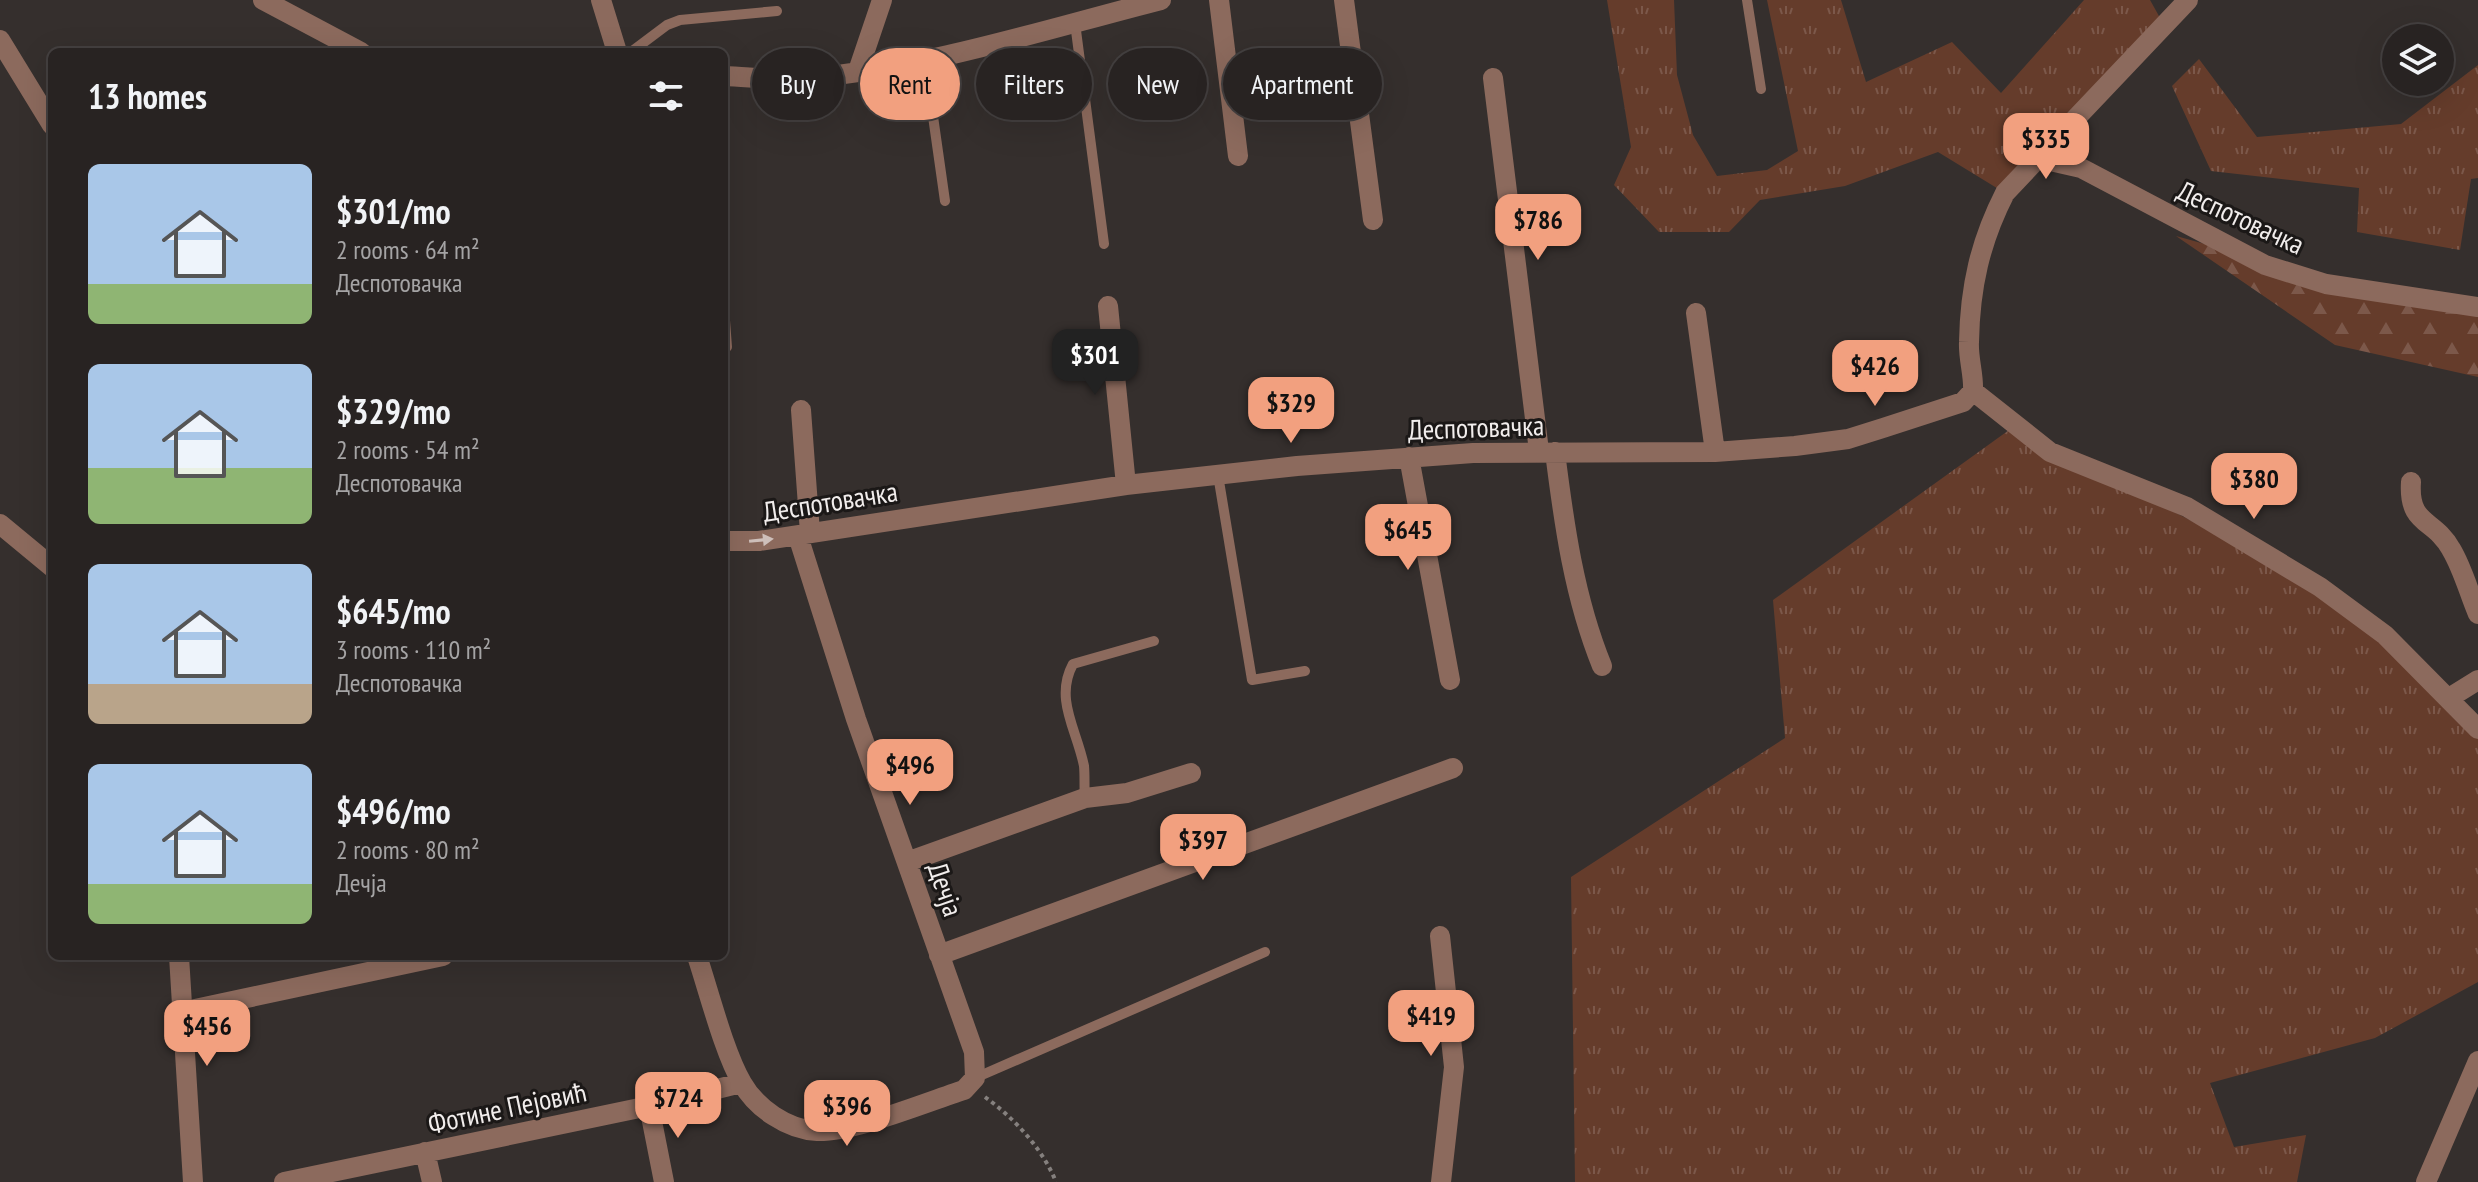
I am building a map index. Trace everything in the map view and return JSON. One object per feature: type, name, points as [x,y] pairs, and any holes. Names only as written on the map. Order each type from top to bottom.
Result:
[{"type":"street","points":[[263,0],[353,48]]},
{"type":"street","points":[[601,0],[616,48]]},
{"type":"street","points":[[728,76],[807,78],[858,71],[882,0]]},
{"type":"street","points":[[960,50],[1075,23],[1120,5],[1161,0]]},
{"type":"street","points":[[1219,0],[1238,156]]},
{"type":"street","points":[[1344,0],[1373,220]]},
{"type":"street","points":[[2188,0],[2005,193],[1985,233],[1976,261],[1969,340],[1973,391],[2050,452],[2187,507],[2320,587],[2385,635],[2478,729]]},
{"type":"street","points":[[0,40],[48,118]]},
{"type":"street","points":[[1493,78],[1547,451],[1587,626],[1602,666]]},
{"type":"street","name":"Деспотовачка","points":[[2037,158],[2081,168],[2265,265],[2326,284],[2478,307]]},
{"type":"street","points":[[1108,306],[1126,485]]},
{"type":"street","points":[[1696,313],[1715,452]]},
{"type":"street","name":"Деспотовачка","points":[[728,541],[804,534],[1126,485],[1409,457],[1547,451],[1715,452],[1848,439],[1954,406],[1963,402],[1973,391]]},
{"type":"street","name":"Дечја","points":[[801,410],[804,534],[856,719],[974,1052],[973,1082]]},
{"type":"street","points":[[1409,457],[1450,680]]},
{"type":"street","points":[[2411,482],[2410,499],[2416,517],[2449,544],[2478,614]]},
{"type":"street","points":[[0,524],[48,564]]},
{"type":"street","points":[[2449,698],[2478,680]]},
{"type":"street","points":[[939,955],[1453,768]]},
{"type":"street","points":[[907,862],[1085,798],[1127,793],[1191,773]]},
{"type":"street","points":[[1440,936],[1454,1067],[1441,1182]]},
{"type":"street","points":[[179,960],[193,1182]]},
{"type":"street","points":[[181,1012],[424,960]]},
{"type":"street","points":[[698,960],[741,1083],[770,1113],[798,1127],[820,1131],[891,1113],[973,1082]]},
{"type":"street","points":[[2426,1182],[2478,1061]]},
{"type":"street","name":"Фотине Пејовић","points":[[284,1182],[649,1106],[741,1083]]},
{"type":"street","points":[[649,1106],[664,1182]]},
{"type":"street","points":[[425,1152],[432,1182]]},
{"type":"lane","points":[[1747,0],[1761,89]]},
{"type":"lane","points":[[636,48],[667,25],[680,20],[777,11]]},
{"type":"lane","points":[[1075,23],[1104,244]]},
{"type":"lane","points":[[934,120],[945,201]]},
{"type":"lane","points":[[1218,475],[1252,680],[1305,671]]},
{"type":"lane","points":[[1085,798],[1084,769],[1063,698],[1065,679],[1073,664],[1154,641]]},
{"type":"lane","points":[[973,1082],[1265,952]]},
{"type":"path","points":[[973,1082],[1002,1109],[1049,1165],[1056,1182]]},
{"type":"green space","points":[[1607,0],[1674,0],[1677,75],[1693,135],[1717,176],[1767,170],[1798,151],[1767,0],[1841,0],[1866,82],[1952,42],[2001,93],[2084,0],[2150,0],[2164,25],[2005,193],[1938,152],[1845,186],[1760,200],[1729,232],[1659,232],[1614,185],[1631,147]]},
{"type":"green space","points":[[2199,59],[2257,137],[2401,124],[2438,96],[2454,96],[2454,83],[2478,65],[2478,178],[2471,179],[2460,250],[2357,232],[2359,188],[2211,171],[2172,86]]},
{"type":"green space","points":[[2176,236],[2349,284],[2478,309],[2478,377],[2335,345]]},
{"type":"green space","points":[[2016,425],[2081,464],[2320,587],[2478,729],[2478,982],[2375,1038],[2210,1083],[2234,1147],[2306,1135],[2297,1182],[1575,1182],[1571,877],[1785,738],[1773,600]]}]
